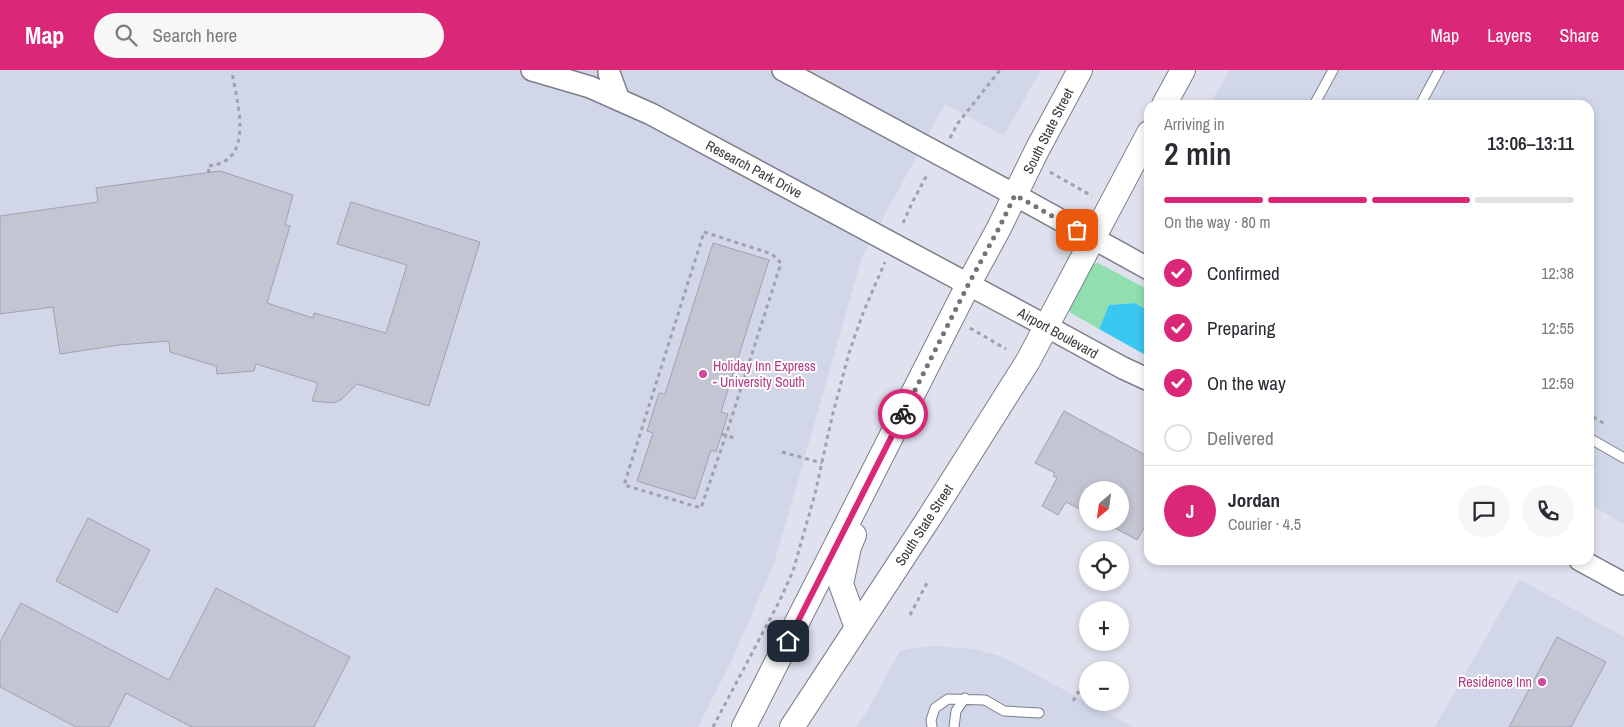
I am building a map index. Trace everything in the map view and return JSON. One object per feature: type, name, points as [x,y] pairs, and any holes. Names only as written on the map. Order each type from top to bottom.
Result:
[{"type":"main road","name":"South State Street","points":[[744,727],[1037,150],[1080,70]]},
{"type":"main road","points":[[1167,100],[1184,70]]},
{"type":"main road","name":"South State Street","points":[[792,727],[929,518],[1028,361],[1144,142]]},
{"type":"main road","points":[[857,628],[841,584],[849,547],[885,473],[918,384]]},
{"type":"street","name":"Research Park Drive","points":[[532,70],[590,87],[651,114],[968,285]]},
{"type":"street","points":[[609,70],[619,100]]},
{"type":"street","points":[[783,70],[1144,267]]},
{"type":"street","name":"Airport Boulevard","points":[[968,285],[1144,378]]},
{"type":"street","points":[[1589,565],[1624,584]]},
{"type":"lane","points":[[1317,100],[1333,70]]},
{"type":"lane","points":[[1423,100],[1439,70]]},
{"type":"lane","points":[[1594,441],[1624,458]]},
{"type":"lane","points":[[954,727],[956,711],[965,698]]},
{"type":"lane","points":[[932,727],[931,720],[935,708],[948,699],[985,700],[1004,710],[1039,713]]},
{"type":"path","points":[[950,138],[958,123],[1000,70]]},
{"type":"path","points":[[209,173],[208,166],[219,165],[235,152],[241,131],[232,72]]},
{"type":"path","points":[[1047,171],[1095,198]]},
{"type":"path","points":[[903,223],[928,172]]},
{"type":"path","points":[[704,232],[772,254],[781,263],[724,434],[701,508],[624,485],[704,232]]},
{"type":"path","points":[[713,727],[780,600],[793,571],[815,494],[832,417],[849,353],[863,313],[886,259]]},
{"type":"path","points":[[963,325],[1006,349]]},
{"type":"path","points":[[1594,418],[1607,425]]},
{"type":"path","points":[[724,434],[734,438]]},
{"type":"path","points":[[782,452],[822,463]]},
{"type":"path","points":[[910,614],[927,584]]},
{"type":"path","points":[[1073,700],[1078,691]]},
{"type":"shaded area","points":[[0,70],[1041,70],[1004,136],[945,104],[862,257],[774,564],[731,662],[698,727],[0,727]]},
{"type":"shaded area","points":[[1229,70],[1624,70],[1624,524],[1594,507],[1594,100],[1213,100]]},
{"type":"shaded area","name":"Residence Inn","points":[[1519,579],[1624,637],[1624,727],[1435,727]]},
{"type":"shaded area","points":[[933,646],[974,649],[1001,656],[1079,698],[1079,711],[1103,711],[1133,727],[855,727],[865,715],[900,651]]},
{"type":"green space","points":[[1098,263],[1144,287],[1144,308],[1135,303],[1109,305],[1099,329],[1071,313],[1067,308],[1092,264]]},
{"type":"water","points":[[1135,303],[1144,308],[1144,354],[1099,329],[1109,305]]},
{"type":"building","points":[[220,171],[293,195],[285,225],[290,226],[267,303],[313,318],[314,313],[386,333],[407,265],[337,244],[351,202],[480,242],[429,406],[357,384],[342,399],[334,403],[312,401],[318,383],[256,364],[254,371],[217,374],[216,366],[170,352],[169,341],[119,345],[60,354],[53,307],[0,314],[0,216],[98,202],[96,188]]},
{"type":"building","name":"Holiday Inn Express - University South","points":[[713,243],[769,260],[721,412],[728,414],[716,452],[711,450],[695,499],[637,481],[653,433],[647,431],[659,393],[665,394]]},
{"type":"building","points":[[1064,411],[1144,454],[1144,528],[1137,540],[1120,531],[1129,531],[1129,481],[1079,481],[1079,508],[1066,502],[1058,515],[1042,506],[1057,478],[1053,476],[1055,473],[1035,463]]},
{"type":"building","points":[[88,518],[150,550],[117,613],[56,581]]},
{"type":"building","points":[[216,588],[350,657],[314,727],[192,727],[126,693],[109,727],[76,727],[0,687],[0,642],[21,603],[169,680]]},
{"type":"building","points":[[1557,637],[1606,662],[1571,727],[1509,727]]},
{"type":"way so far","points":[[903,414],[1015,195],[1077,230]]},
{"type":"place","name":"Holiday Inn Express - University South","points":[[703,374]]},
{"type":"place","name":"Residence Inn","points":[[1542,682]]},
{"type":"route","points":[[788,641],[903,414]]}]
